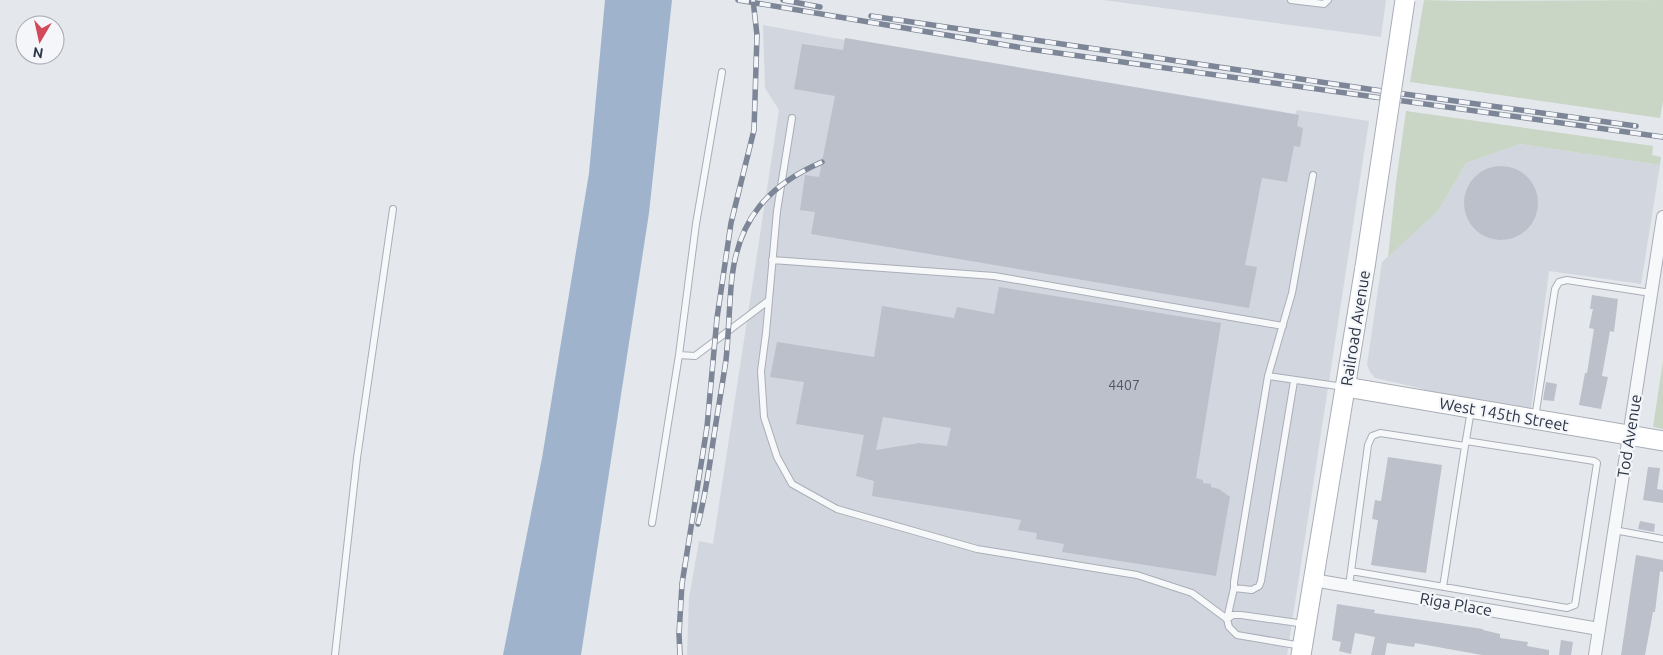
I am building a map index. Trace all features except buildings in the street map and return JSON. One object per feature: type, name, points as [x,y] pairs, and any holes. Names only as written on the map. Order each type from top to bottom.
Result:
[{"type":"street","name":"Railroad Avenue","points":[[1302,651],[1365,267],[1405,0]]},
{"type":"street","name":"Tod Avenue","points":[[1595,655],[1663,217]]},
{"type":"street","name":"West 145th Street","points":[[1346,387],[1663,441]]},
{"type":"street","name":"Riga Place","points":[[1313,580],[1599,629]]},
{"type":"lane","points":[[1291,0],[1324,4],[1328,0]]},
{"type":"lane","points":[[652,523],[679,355],[696,224],[722,72]]},
{"type":"lane","points":[[792,118],[777,211],[762,371],[764,416],[777,457],[792,484],[837,509],[977,549],[1137,575],[1192,593],[1227,619]]},
{"type":"lane","points":[[1302,651],[1237,635],[1229,627],[1227,619],[1234,588],[1268,376],[1292,293],[1313,175]]},
{"type":"lane","points":[[335,655],[356,458],[393,209]]},
{"type":"lane","points":[[772,260],[994,276],[1283,326]]},
{"type":"lane","points":[[1535,419],[1555,289],[1559,282],[1573,281],[1650,294]]},
{"type":"lane","points":[[679,355],[695,356],[768,301]]},
{"type":"lane","points":[[1268,376],[1346,387]]},
{"type":"lane","points":[[1234,588],[1252,590],[1259,586],[1261,581],[1294,381]]},
{"type":"lane","points":[[1445,603],[1445,587],[1471,408]]},
{"type":"lane","points":[[1349,586],[1351,571],[1368,445],[1372,436],[1380,433],[1594,461],[1597,463],[1575,605],[1571,608],[1351,571]]},
{"type":"lane","points":[[1614,530],[1663,539]]},
{"type":"lane","points":[[1412,597],[1415,582]]},
{"type":"lane","points":[[1227,619],[1233,615],[1241,615],[1306,624]]},
{"type":"shaded area","points":[[1103,0],[1386,0],[1381,37]]},
{"type":"shaded area","points":[[763,25],[1295,114],[1297,110],[1369,121],[1287,655],[687,655],[689,598],[699,541],[713,544],[779,110],[765,88]]},
{"type":"shaded area","points":[[1520,144],[1660,165],[1641,284],[1549,271],[1531,409],[1442,395],[1375,378],[1367,365],[1382,262],[1438,211],[1466,163]]},
{"type":"green space","points":[[1424,0],[1663,0],[1663,101],[1660,118],[1410,82]]},
{"type":"green space","points":[[1406,111],[1653,146],[1652,155],[1661,157],[1660,165],[1520,144],[1466,163],[1438,211],[1388,257]]},
{"type":"green space","points":[[1663,361],[1663,429],[1653,427]]},
{"type":"water","points":[[605,0],[672,0],[649,213],[581,655],[503,655],[542,458],[589,173]]},
{"type":"railway","points":[[738,0],[1029,49],[1663,137]]},
{"type":"railway","points":[[680,655],[679,634],[682,584],[707,427],[717,318],[731,223],[754,130],[757,35],[753,0]]},
{"type":"railway","points":[[783,0],[820,7]]},
{"type":"railway","points":[[871,16],[1375,90],[1636,126]]},
{"type":"railway","points":[[698,524],[707,483],[726,360],[732,277],[742,237],[760,206],[772,193],[803,171],[822,162]]}]
